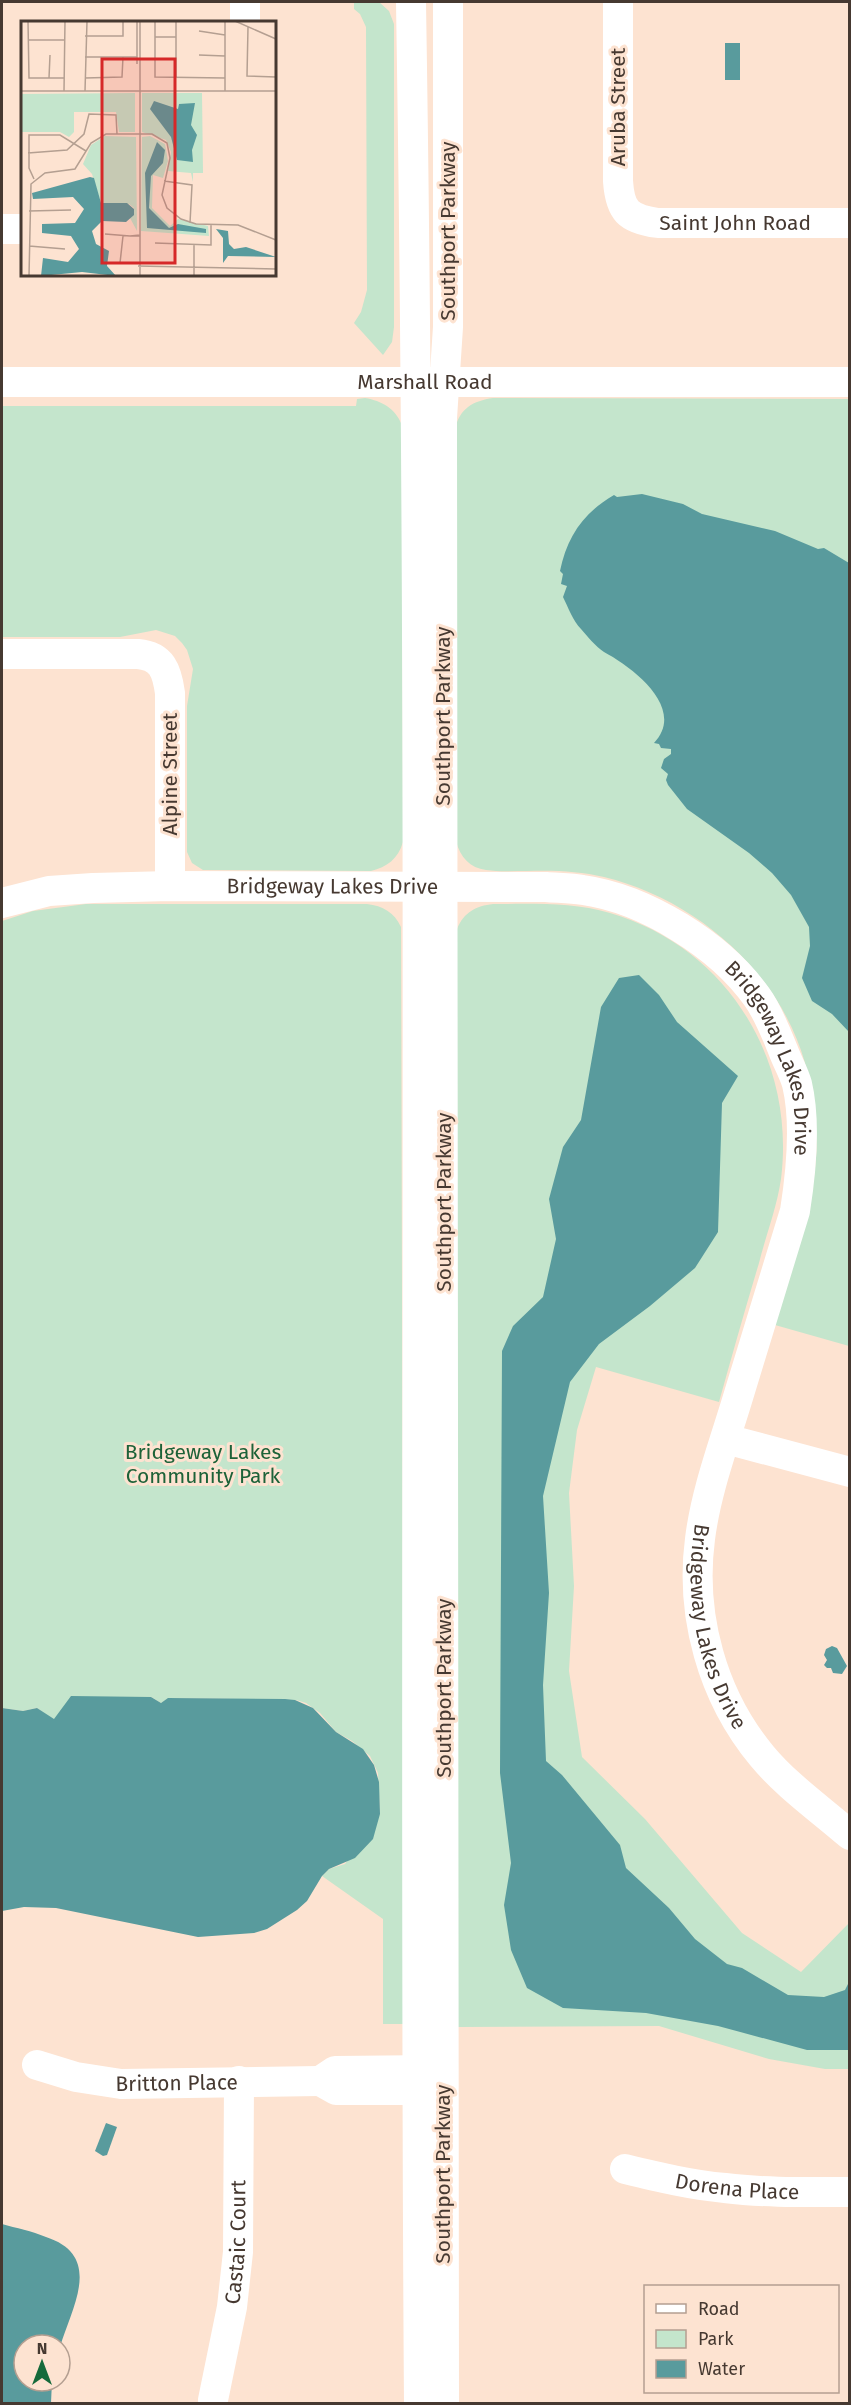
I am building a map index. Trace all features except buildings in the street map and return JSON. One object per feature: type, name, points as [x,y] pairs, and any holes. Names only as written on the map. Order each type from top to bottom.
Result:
[{"type":"street","points":[[245,2],[245,21]]},
{"type":"street","name":"Southport Parkway","points":[[411,2],[430,381],[430,2080],[419,2403]]},
{"type":"street","name":"Southport Parkway","points":[[430,381],[448,327],[448,2]]},
{"type":"street","name":"Aruba Street","points":[[618,2],[618,181],[620,202],[624,210]]},
{"type":"street","name":"Saint John Road","points":[[624,210],[644,221],[658,223],[849,222]]},
{"type":"street","points":[[2,229],[21,229]]},
{"type":"street","name":"Marshall Road","points":[[2,382],[849,382]]},
{"type":"street","name":"Alpine Street","points":[[2,654],[138,654],[147,655],[161,664],[170,693],[170,886]]},
{"type":"street","name":"Bridgeway Lakes Drive","points":[[2,903],[49,891],[170,886],[546,887],[584,890],[639,905],[686,931],[728,964],[758,998],[797,1084],[801,1132],[801,1174],[795,1211],[704,1514],[697,1572],[699,1607],[706,1643],[718,1684],[735,1716],[762,1756],[849,1835]]},
{"type":"street","points":[[726,1438],[849,1472]]},
{"type":"street","name":"Britton Place","points":[[37,2065],[76,2077],[121,2084],[320,2080],[335,2071],[430,2080]]},
{"type":"street","name":"Southport Parkway","points":[[430,2080],[444,2403]]},
{"type":"street","name":"Castaic Court","points":[[213,2400],[232,2307],[238,2252],[239,2081]]},
{"type":"street","name":"Dorena Place","points":[[625,2169],[676,2181],[724,2188],[780,2192],[849,2192]]},
{"type":"green space","points":[[354,2],[379,2],[389,11],[394,24],[394,327],[392,342],[383,355],[354,323],[361,312],[367,290],[366,27],[360,14],[354,9]]},
{"type":"green space","points":[[365,398],[387,406],[396,414],[402,425],[403,842],[391,861],[371,871],[203,870],[192,863],[187,852],[187,706],[193,669],[187,650],[182,643],[175,636],[156,630],[120,637],[2,637],[2,406],[356,406],[357,399]]},
{"type":"green space","points":[[493,398],[849,399],[849,1346],[775,1325],[810,1201],[816,1158],[816,1134],[805,1063],[793,1029],[775,998],[754,970],[729,944],[701,921],[670,902],[638,888],[604,877],[576,872],[480,869],[466,861],[458,847],[456,841],[455,429],[460,416],[468,407],[479,401]]},
{"type":"green space","name":"Bridgeway Lakes Community Park","points":[[86,904],[367,904],[387,911],[395,917],[401,927],[404,2024],[383,2024],[383,1919],[322,1876],[329,1869],[345,1864],[380,1814],[378,1773],[370,1756],[352,1741],[336,1732],[320,1713],[306,1703],[296,1700],[169,1698],[161,1703],[151,1697],[54,1720],[37,1708],[23,1711],[2,1708],[2,921],[33,911]]},
{"type":"green space","points":[[493,904],[552,904],[596,909],[652,929],[688,952],[719,981],[745,1014],[764,1052],[777,1092],[783,1135],[779,1190],[719,1402],[596,1367],[577,1430],[569,1493],[574,1586],[569,1671],[582,1757],[645,1819],[742,1933],[801,1972],[849,1923],[849,2069],[825,2069],[769,2059],[659,2026],[457,2027],[457,929],[463,918],[471,911]]},
{"type":"water","points":[[725,43],[740,43],[740,80],[725,80]]},
{"type":"water","points":[[642,494],[683,504],[702,514],[775,531],[818,549],[824,548],[849,563],[849,1032],[832,1014],[812,1001],[802,978],[810,946],[809,927],[791,895],[772,873],[749,853],[687,809],[668,785],[666,780],[668,774],[661,768],[664,759],[671,754],[671,749],[661,748],[659,744],[654,743],[662,730],[664,716],[660,703],[641,678],[592,641],[576,622],[563,597],[567,586],[561,584],[563,574],[560,571],[567,547],[578,527],[593,510],[614,495],[617,497]]},
{"type":"water","points":[[639,975],[659,995],[677,1022],[738,1076],[722,1103],[718,1232],[695,1268],[650,1306],[599,1344],[570,1382],[543,1496],[549,1593],[543,1685],[546,1761],[562,1775],[620,1845],[626,1868],[669,1908],[695,1939],[727,1964],[742,1968],[788,1995],[824,1997],[845,1990],[849,1982],[849,2050],[807,2050],[718,2026],[646,2013],[563,2008],[527,1988],[511,1950],[504,1905],[511,1863],[500,1773],[502,1351],[513,1326],[543,1297],[556,1239],[549,1199],[563,1147],[581,1120],[601,1007],[619,978]]},
{"type":"water","points":[[832,1646],[837,1648],[847,1666],[842,1674],[833,1673],[831,1668],[824,1665],[827,1660],[824,1655],[826,1649]]},
{"type":"water","points":[[71,1696],[151,1697],[161,1703],[168,1698],[285,1699],[295,1700],[313,1708],[336,1732],[363,1749],[374,1765],[379,1782],[380,1814],[373,1839],[355,1858],[329,1869],[322,1876],[307,1901],[297,1910],[267,1929],[254,1933],[198,1937],[56,1908],[24,1907],[2,1911],[2,1708],[23,1711],[37,1708],[54,1719]]},
{"type":"water","points":[[106,2123],[117,2127],[107,2155],[103,2156],[95,2151]]},
{"type":"water","points":[[2,2224],[30,2231],[64,2246],[74,2257],[79,2270],[79,2284],[65,2333],[12,2333],[12,2393],[51,2393],[51,2403],[2,2403]]}]
